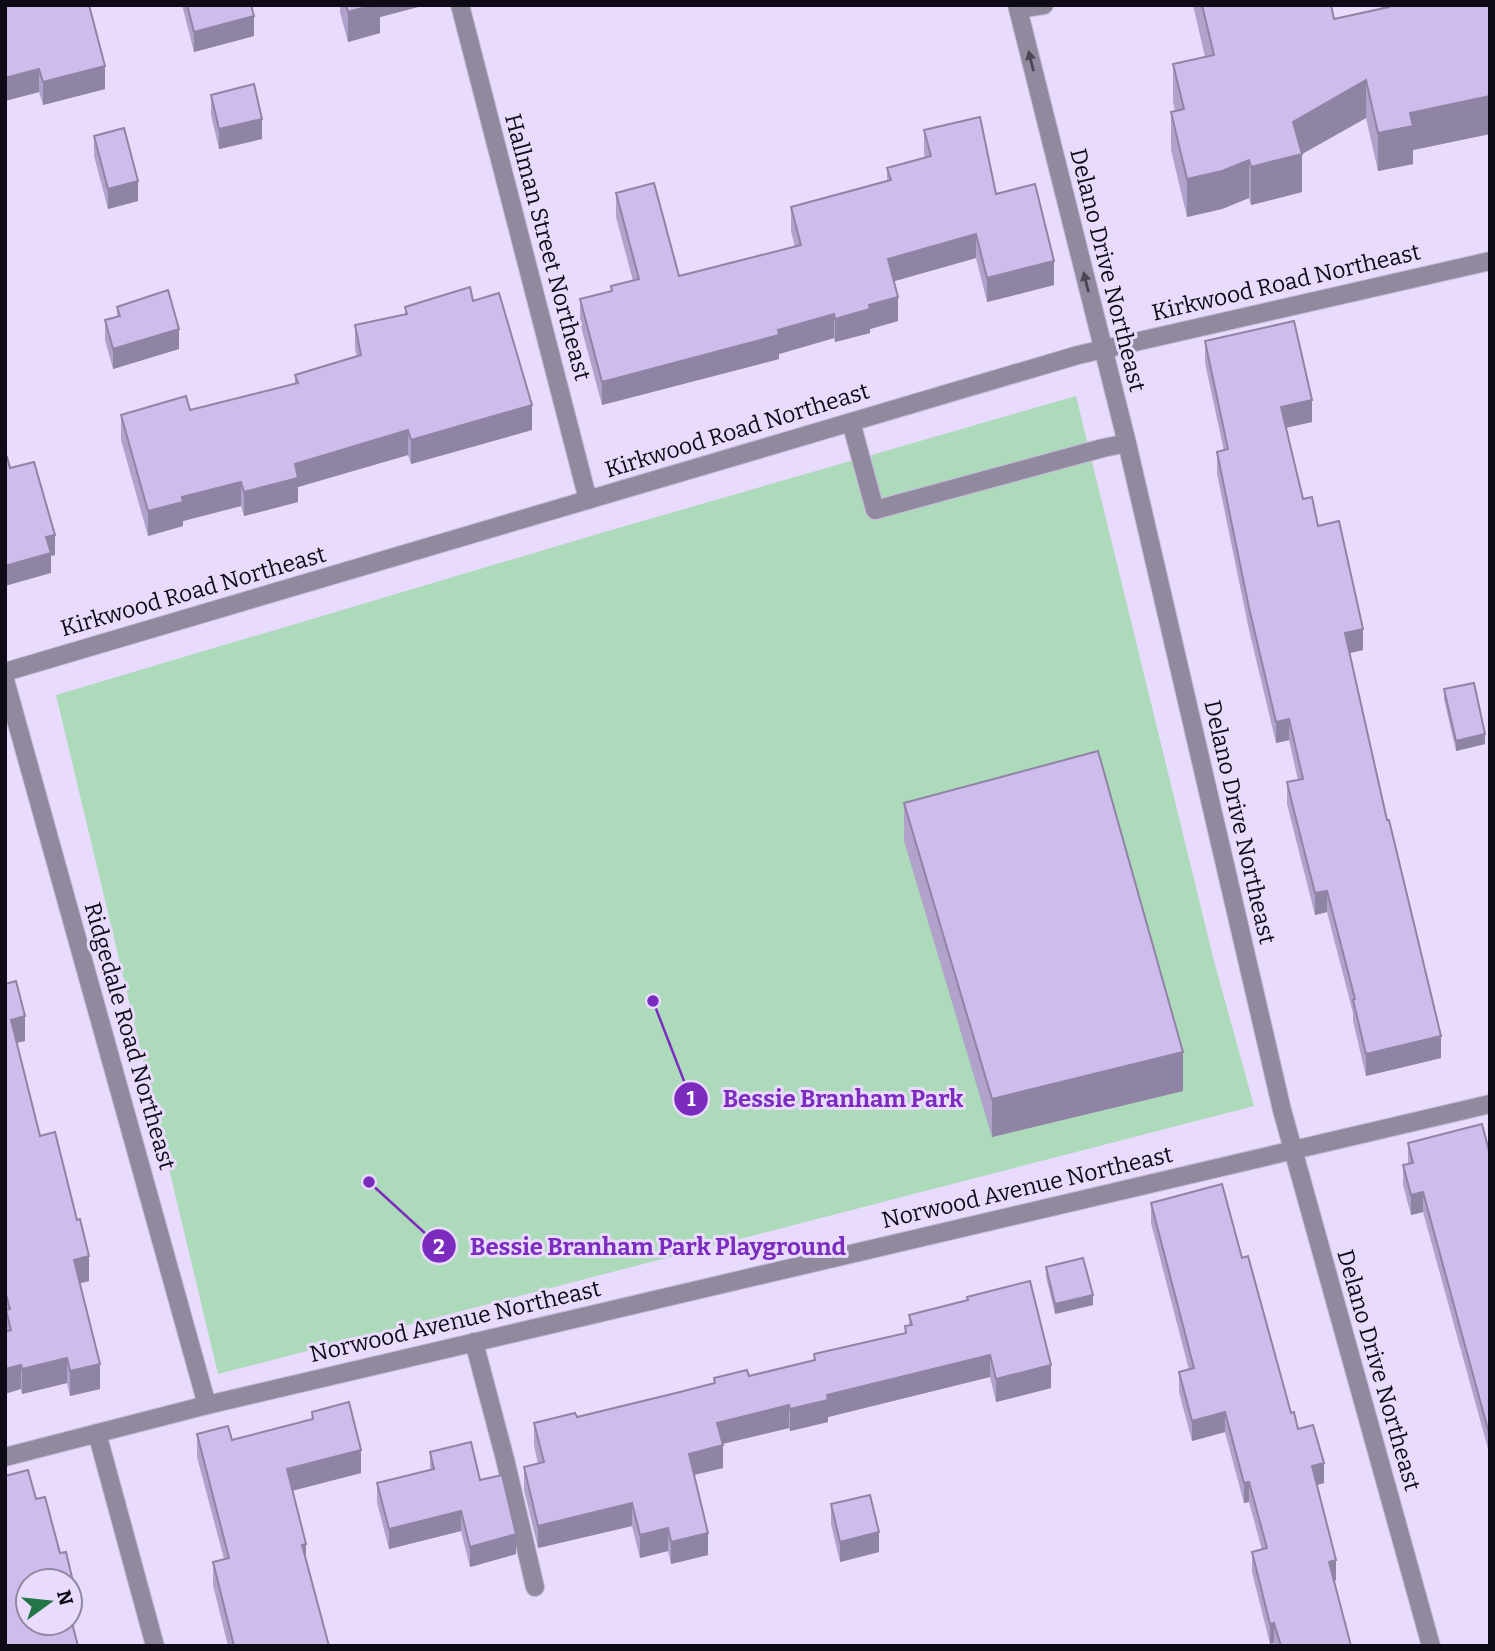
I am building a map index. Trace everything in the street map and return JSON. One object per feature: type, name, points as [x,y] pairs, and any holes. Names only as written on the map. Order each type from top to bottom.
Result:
[{"type":"street","name":"Hallman Street Northeast","points":[[460,5],[588,500]]},
{"type":"street","points":[[1017,7],[1044,5]]},
{"type":"street","name":"Delano Drive Northeast","points":[[1017,7],[1127,443],[1292,1150],[1431,1646]]},
{"type":"street","name":"Kirkwood Road Northeast","points":[[5,672],[1102,349],[1490,261]]},
{"type":"street","points":[[851,422],[875,510],[1127,443]]},
{"type":"street","name":"Ridgedale Road Northeast","points":[[5,680],[207,1405]]},
{"type":"street","name":"Norwood Avenue Northeast","points":[[5,1457],[207,1405],[1490,1104]]},
{"type":"street","points":[[474,1342],[535,1587]]},
{"type":"street","points":[[97,1433],[155,1646]]},
{"type":"green space","points":[[1076,396],[1214,961],[1254,1106],[218,1374],[56,695],[601,533]]},
{"type":"building","points":[[5,5],[89,5],[105,66],[43,82],[39,69],[5,78]]},
{"type":"building","points":[[187,5],[251,5],[254,16],[194,32]]},
{"type":"building","points":[[346,5],[373,5],[348,12]]},
{"type":"building","points":[[1202,5],[1331,5],[1334,19],[1389,7],[1388,5],[1490,5],[1490,96],[1410,113],[1413,126],[1378,133],[1366,80],[1293,122],[1302,154],[1251,167],[1249,160],[1222,171],[1187,179],[1171,112],[1184,109],[1173,64],[1214,55]]},
{"type":"building","points":[[254,84],[262,119],[219,129],[211,95]]},
{"type":"building","points":[[980,117],[996,194],[1035,184],[1054,261],[987,278],[976,234],[888,259],[898,297],[869,305],[870,309],[835,319],[834,314],[778,330],[779,335],[602,382],[580,299],[612,291],[611,286],[639,279],[616,193],[654,183],[679,276],[801,245],[791,207],[891,180],[887,168],[931,156],[924,130]]},
{"type":"building","points":[[124,128],[138,181],[108,189],[94,136]]},
{"type":"building","points":[[470,287],[473,301],[499,293],[532,405],[411,440],[408,430],[295,464],[298,478],[244,492],[241,482],[182,497],[183,502],[148,511],[121,415],[186,396],[190,410],[298,383],[295,375],[361,355],[355,325],[407,314],[405,307]]},
{"type":"building","points":[[168,290],[179,329],[113,349],[105,320],[120,316],[117,307]]},
{"type":"building","points":[[1294,321],[1312,400],[1281,407],[1303,499],[1312,497],[1318,526],[1339,521],[1363,629],[1345,633],[1387,820],[1441,1036],[1366,1054],[1353,1000],[1355,999],[1327,891],[1315,893],[1287,782],[1303,779],[1289,719],[1276,722],[1249,608],[1217,452],[1228,449],[1205,341]]},
{"type":"building","points":[[7,457],[10,468],[34,462],[55,535],[46,537],[51,553],[5,566],[5,458]]},
{"type":"building","points":[[1474,683],[1485,734],[1456,741],[1444,689]]},
{"type":"building","points":[[1098,751],[1183,1052],[992,1099],[904,803]]},
{"type":"building","points":[[16,981],[25,1016],[11,1020],[40,1136],[55,1132],[89,1256],[74,1260],[100,1364],[70,1371],[67,1358],[22,1369],[21,1365],[5,1369],[5,1332],[11,1330],[6,1310],[10,1309],[5,1291],[5,984]]},
{"type":"building","points":[[1482,1124],[1490,1155],[1490,1437],[1423,1192],[1411,1195],[1403,1165],[1413,1163],[1408,1143]]},
{"type":"building","points":[[1222,1184],[1242,1258],[1248,1256],[1291,1413],[1294,1412],[1298,1429],[1313,1425],[1324,1463],[1312,1466],[1336,1560],[1329,1562],[1351,1646],[1281,1646],[1274,1623],[1270,1624],[1252,1552],[1267,1548],[1249,1482],[1244,1483],[1225,1412],[1192,1421],[1179,1372],[1194,1368],[1151,1203]]},
{"type":"building","points":[[1083,1258],[1093,1295],[1055,1304],[1046,1267]]},
{"type":"building","points":[[1030,1281],[1051,1365],[996,1379],[990,1355],[827,1395],[828,1400],[790,1409],[789,1405],[717,1423],[723,1445],[689,1454],[708,1533],[671,1542],[668,1528],[640,1535],[632,1503],[538,1526],[524,1467],[544,1462],[534,1423],[575,1413],[577,1417],[680,1392],[715,1383],[714,1378],[747,1370],[749,1376],[815,1360],[814,1354],[906,1333],[905,1326],[912,1325],[909,1315]]},
{"type":"building","points":[[349,1402],[361,1450],[287,1469],[306,1544],[302,1545],[329,1646],[234,1646],[213,1562],[229,1558],[197,1434],[228,1426],[232,1440],[313,1419],[312,1412]]},
{"type":"building","points":[[471,1442],[480,1480],[502,1475],[516,1534],[470,1547],[461,1511],[389,1529],[377,1483],[434,1469],[430,1452]]},
{"type":"building","points":[[28,1470],[36,1499],[45,1497],[60,1553],[66,1552],[70,1567],[14,1567],[14,1637],[76,1637],[78,1646],[5,1646],[5,1476]]},
{"type":"building","points":[[870,1495],[879,1532],[840,1542],[831,1504]]},
{"type":"place","name":"Bessie Branham Park","points":[[653,1001]]},
{"type":"place","name":"Bessie Branham Park Playground","points":[[369,1182]]}]
